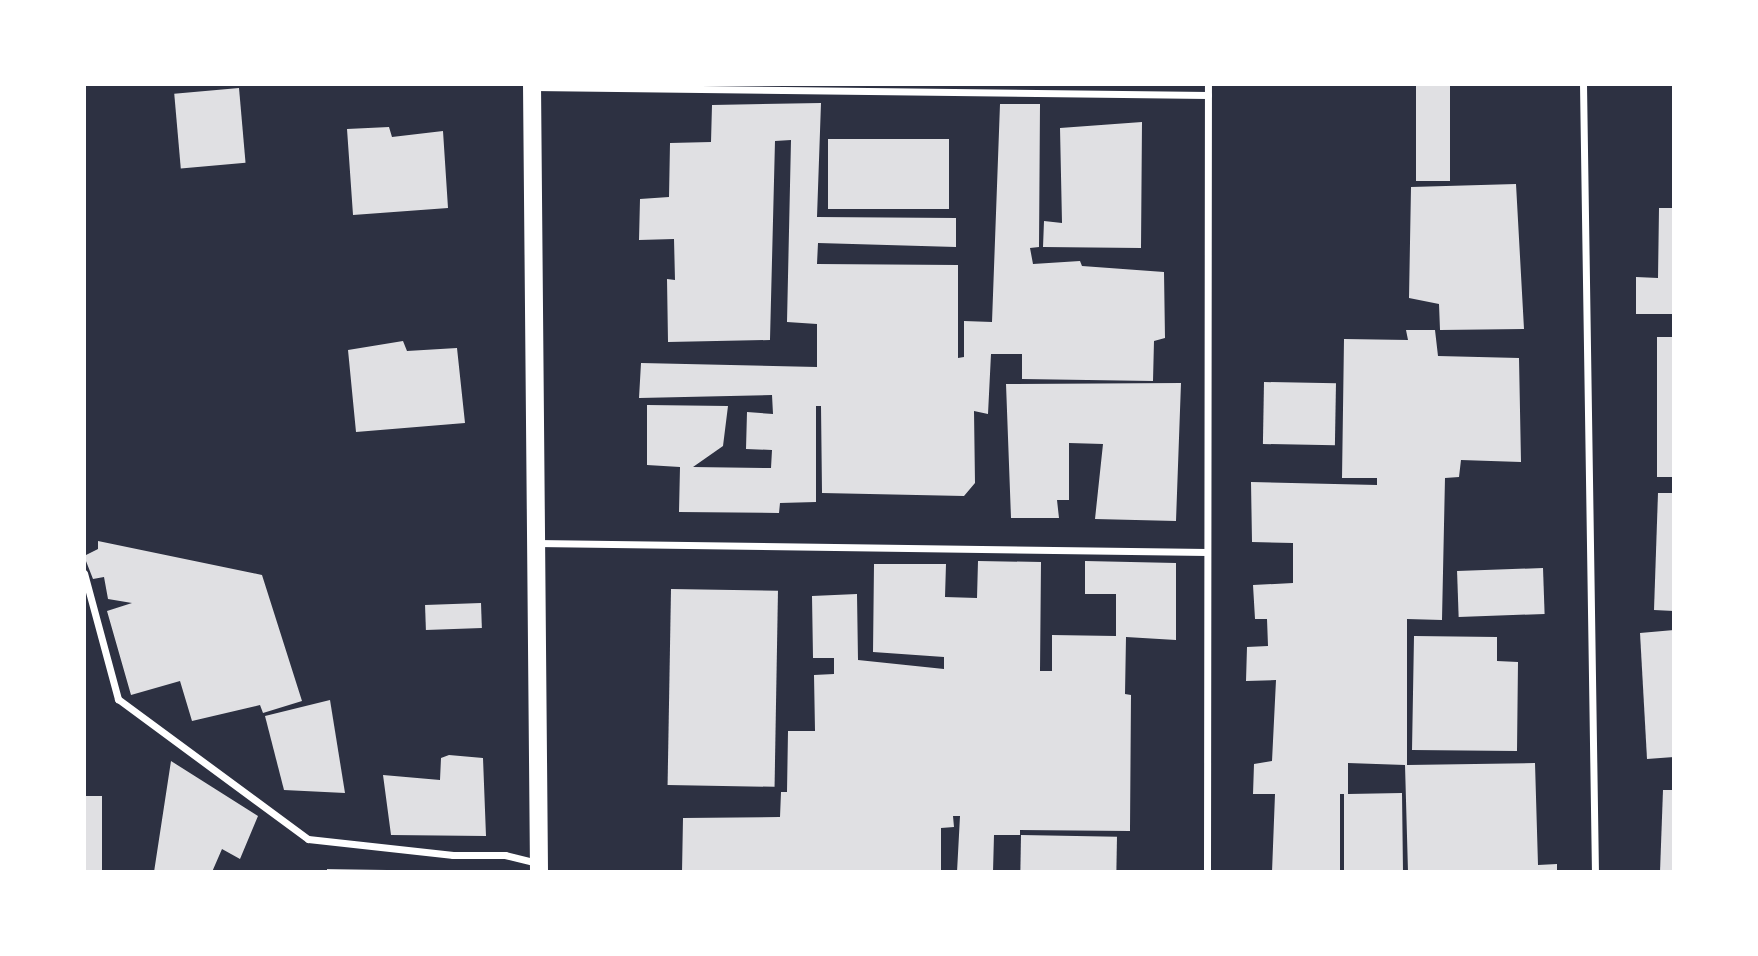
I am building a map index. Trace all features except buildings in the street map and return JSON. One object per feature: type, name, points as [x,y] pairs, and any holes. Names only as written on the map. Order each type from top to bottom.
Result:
[{"type":"main road","points":[[531,85],[533,543],[539,868]]},
{"type":"street","points":[[1207,872],[1208,84]]},
{"type":"street","points":[[1583,84],[1595,872]]},
{"type":"street","points":[[531,85],[1208,94]]},
{"type":"street","points":[[533,543],[1208,552]]},
{"type":"street","points":[[84,573],[118,699],[308,839],[453,855],[505,855],[539,868]]}]
